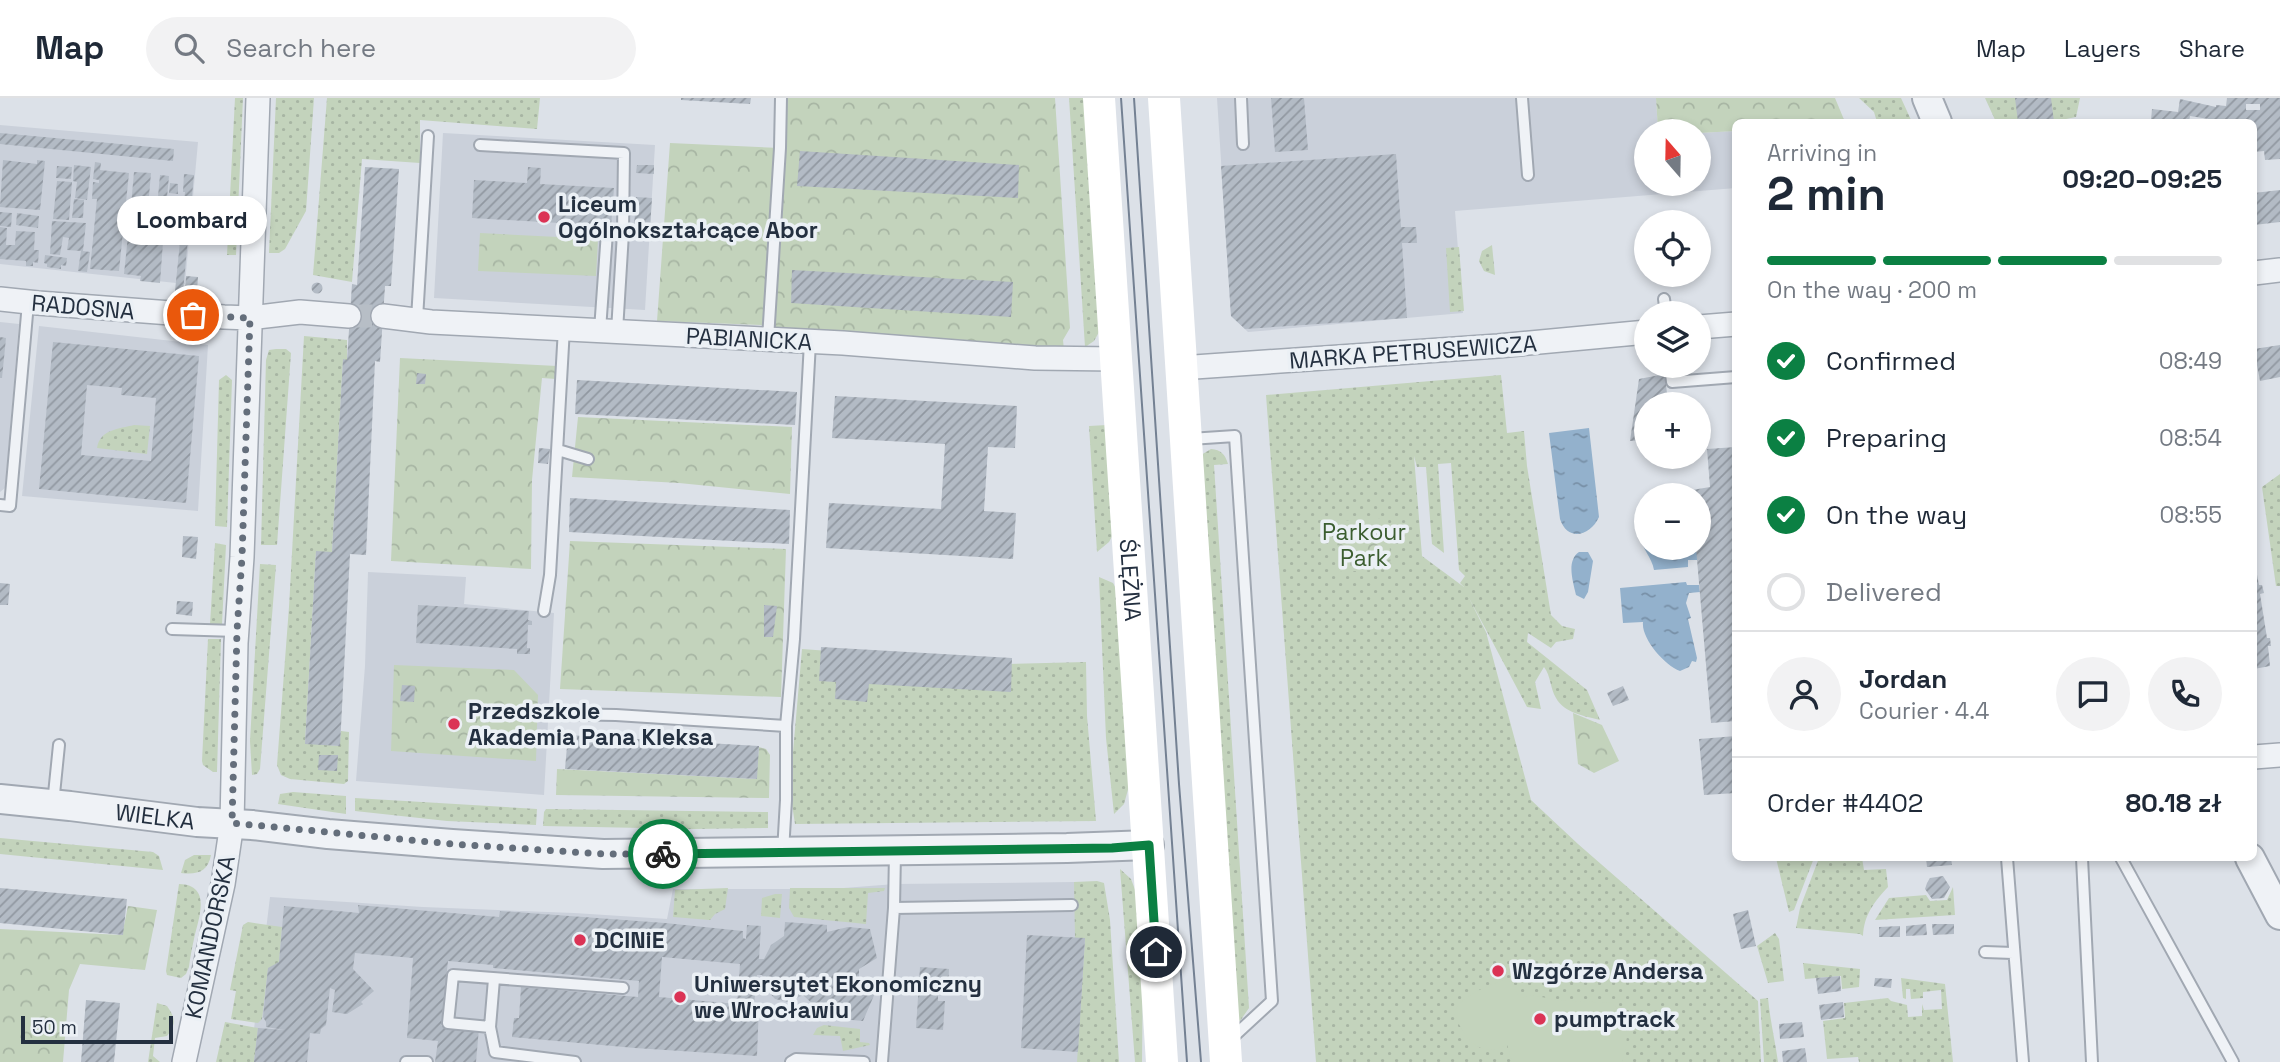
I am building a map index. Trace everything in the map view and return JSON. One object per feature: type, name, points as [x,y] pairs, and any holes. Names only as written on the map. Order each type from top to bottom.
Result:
[{"type":"main road","name":"ŚLĘŻNA","points":[[1099,98],[1162,1062]]},
{"type":"main road","points":[[1167,102],[1180,368],[1227,1052]]},
{"type":"street","name":"KOMANDORSKA","points":[[184,1062],[223,884],[232,823],[258,98]]},
{"type":"street","points":[[1927,98],[1936,119]]},
{"type":"street","points":[[2257,273],[2280,270]]},
{"type":"street","name":"RADOSNA","points":[[0,299],[250,318]]},
{"type":"street","points":[[250,318],[300,312],[349,316]]},
{"type":"street","name":"PABIANICKA","points":[[383,316],[431,322],[768,339],[1035,358],[1116,359]]},
{"type":"street","points":[[1711,326],[1732,324]]},
{"type":"street","name":"MARKA PETRUSEWICZA","points":[[1180,368],[1498,346],[1634,333]]},
{"type":"street","points":[[2257,757],[2280,755]]},
{"type":"street","name":"WIELKA","points":[[0,799],[328,834],[603,854],[1112,848],[1149,845]]},
{"type":"street","points":[[2252,861],[2280,915]]},
{"type":"lane","points":[[768,339],[781,98]]},
{"type":"lane","points":[[1241,98],[1243,144]]},
{"type":"lane","points":[[1522,98],[1528,175]]},
{"type":"lane","points":[[417,319],[428,136]]},
{"type":"lane","points":[[480,145],[624,153],[623,233],[609,330]]},
{"type":"lane","points":[[609,330],[607,232],[623,233]]},
{"type":"lane","points":[[0,505],[10,506],[28,303]]},
{"type":"lane","points":[[544,611],[550,575],[564,328]]},
{"type":"lane","points":[[783,852],[786,726],[794,639],[810,342]]},
{"type":"lane","points":[[1672,378],[1672,382],[1732,377]]},
{"type":"lane","points":[[1185,439],[1235,436],[1272,1001],[1234,1035],[1227,1052]]},
{"type":"lane","points":[[558,450],[588,459]]},
{"type":"lane","points":[[172,629],[237,631]]},
{"type":"lane","points":[[558,713],[786,726]]},
{"type":"lane","points":[[53,804],[59,745]]},
{"type":"lane","points":[[882,1062],[894,908],[895,849]]},
{"type":"lane","points":[[2007,861],[2023,1062]]},
{"type":"lane","points":[[2082,861],[2092,1062]]},
{"type":"lane","points":[[2124,861],[2232,1062]]},
{"type":"lane","points":[[894,908],[1072,905]]},
{"type":"lane","points":[[1985,952],[2013,953]]},
{"type":"lane","points":[[490,1027],[448,1023],[453,975],[623,988]]},
{"type":"lane","points":[[494,979],[490,1027],[495,1052],[575,1062]]},
{"type":"lane","points":[[791,1062],[796,1059],[864,1062]]},
{"type":"lane","points":[[407,1062],[427,1062]]},
{"type":"shaded area","points":[[1217,98],[1656,98],[1657,119],[1634,119],[1634,196],[1638,196],[1455,211],[1463,313],[1248,332],[1231,316]]},
{"type":"shaded area","points":[[0,125],[198,142],[185,284],[0,264]]},
{"type":"shaded area","points":[[1732,131],[1732,188],[1712,190],[1712,132]]},
{"type":"shaded area","name":"Liceum Ogólnokształcące Abor","points":[[443,133],[655,145],[645,310],[434,298]]},
{"type":"shaded area","points":[[0,322],[19,324],[5,488],[0,492]]},
{"type":"shaded area","points":[[39,326],[208,345],[198,511],[22,496]]},
{"type":"shaded area","name":"Przedszkole Akademia Pana Kleksa","points":[[368,572],[466,577],[464,604],[554,613],[544,795],[356,781],[365,666]]},
{"type":"shaded area","name":"Uniwersytet Ekonomiczny we Wrocławiu","points":[[1095,883],[1105,1062],[250,1062],[270,897],[667,919],[673,889],[831,889],[895,884]]},
{"type":"green space","points":[[235,98],[243,98],[236,255],[227,255]]},
{"type":"green space","points":[[276,98],[314,98],[306,211],[285,249],[279,253],[269,253]]},
{"type":"green space","points":[[327,98],[540,98],[537,129],[420,120],[420,163],[362,159],[352,282],[313,275]]},
{"type":"green space","points":[[781,98],[1055,98],[1070,328],[1063,340],[1064,350],[783,331],[761,325],[657,321],[670,143],[780,148]]},
{"type":"green space","points":[[1069,98],[1087,98],[1099,332],[1094,341],[1085,347]]},
{"type":"green space","points":[[1656,98],[1835,98],[1844,119],[1732,119],[1732,131],[1712,132],[1712,119],[1657,119]]},
{"type":"green space","points":[[1859,98],[1901,98],[1911,119],[1876,119],[1874,112]]},
{"type":"green space","points":[[1985,98],[2080,98],[2076,117],[1995,119]]},
{"type":"green space","points":[[480,233],[598,239],[596,276],[478,271]]},
{"type":"green space","points":[[1492,245],[1495,275],[1484,271],[1479,261],[1482,251]]},
{"type":"green space","points":[[1459,247],[1464,311],[1450,312],[1446,248]]},
{"type":"green space","points":[[304,336],[347,340],[347,360],[343,360],[332,552],[316,552],[305,743],[339,746],[341,731],[349,732],[348,781],[344,784],[290,779],[281,775],[277,765]]},
{"type":"green space","points":[[286,349],[291,353],[277,545],[261,545],[266,360],[269,350]]},
{"type":"green space","points":[[400,358],[557,366],[556,379],[542,378],[532,480],[531,569],[391,561]]},
{"type":"green space","points":[[226,375],[232,380],[227,527],[215,526],[219,380]]},
{"type":"green space","points":[[1501,375],[1507,433],[1524,431],[1527,466],[1551,615],[1562,626],[1575,629],[1573,639],[1556,642],[1551,648],[1528,633],[1527,642],[1587,690],[1600,720],[1564,707],[1554,694],[1544,667],[1535,682],[1541,709],[1527,707],[1468,596],[1486,632],[1531,800],[1758,1001],[1761,1062],[1316,1062],[1266,395]],"holes":[[[1414,456],[1417,467],[1426,467],[1432,544],[1444,553],[1438,464],[1451,463],[1459,570],[1465,576],[1460,583],[1464,587],[1422,556]]]},
{"type":"green space","points":[[578,417],[792,427],[790,494],[679,483],[572,477]]},
{"type":"green space","points":[[134,425],[150,426],[147,454],[97,448],[106,433]]},
{"type":"green space","points":[[1107,425],[1115,531],[1109,542],[1097,552],[1089,426]]},
{"type":"green space","points":[[1211,449],[1222,453],[1228,464],[1214,465],[1249,1008],[1240,1021],[1237,1020],[1201,455]]},
{"type":"green space","points":[[2280,474],[2280,586],[2276,586],[2262,487]]},
{"type":"green space","name":"Parkour Park","points":[[1388,518],[1391,569],[1339,572],[1336,521]]},
{"type":"green space","points":[[570,541],[786,549],[781,697],[560,689]]},
{"type":"green space","points":[[215,543],[226,545],[222,624],[210,624]]},
{"type":"green space","points":[[260,564],[276,565],[260,769],[257,774],[252,775],[250,741]]},
{"type":"green space","points":[[1099,577],[1113,583],[1119,594],[1129,786],[1124,804],[1114,814],[1106,738]]},
{"type":"green space","points":[[208,639],[221,639],[217,772],[203,765],[202,761]]},
{"type":"green space","points":[[802,649],[1006,664],[1086,662],[1087,716],[1096,821],[795,824],[791,798]]},
{"type":"green space","points":[[394,665],[514,670],[538,695],[536,761],[391,751]]},
{"type":"green space","points":[[1573,713],[1602,725],[1619,761],[1594,773],[1578,764]]},
{"type":"green space","points":[[759,747],[766,749],[770,755],[769,798],[556,795],[557,769],[756,779]]},
{"type":"green space","points":[[293,792],[346,796],[346,814],[278,804],[280,794]]},
{"type":"green space","points":[[355,798],[537,809],[536,825],[447,821],[355,811]]},
{"type":"green space","points":[[546,809],[768,812],[768,828],[543,826]]},
{"type":"green space","points":[[0,838],[153,852],[159,856],[163,870],[0,854]]},
{"type":"green space","points":[[194,855],[211,855],[210,861],[201,871],[181,873],[185,860]]},
{"type":"green space","points":[[1777,861],[1813,861],[1794,910],[1789,912]]},
{"type":"green space","points":[[1818,861],[1862,861],[1864,870],[1886,869],[1888,887],[1871,909],[1863,936],[1796,928],[1800,908]]},
{"type":"green space","points":[[1120,869],[1131,879],[1137,895],[1143,955],[1142,1062],[1135,1062]]},
{"type":"green space","points":[[1074,882],[1104,883],[1110,920],[1119,1062],[1077,1062],[1085,939],[1075,938]]},
{"type":"green space","points":[[179,884],[196,890],[201,904],[189,967],[181,978],[167,975],[166,971]]},
{"type":"green space","points":[[1953,887],[1955,915],[1875,920],[1889,898],[1926,895],[1930,901],[1947,900]]},
{"type":"green space","points":[[728,888],[725,909],[710,920],[673,917],[675,890]]},
{"type":"green space","points":[[790,888],[885,888],[884,891],[868,893],[866,924],[794,917],[789,908]]},
{"type":"green space","points":[[782,894],[780,918],[761,916],[762,898]]},
{"type":"green space","points":[[128,906],[157,910],[145,970],[80,964],[69,990],[63,1062],[0,1062],[0,929],[122,935]]},
{"type":"green space","points":[[248,922],[282,927],[279,962],[268,969],[262,1019],[258,1023],[231,1019],[236,991],[230,990],[243,925]]},
{"type":"green space","points":[[1775,933],[1779,939],[1784,981],[1768,983],[1757,946]]},
{"type":"green space","points":[[1803,963],[1860,969],[1859,987],[1842,989],[1841,976],[1805,979]]},
{"type":"green space","name":"pumptrack","points":[[1508,978],[1520,998],[1532,995],[1556,1000],[1612,1003],[1621,1016],[1626,1031],[1622,1062],[1512,1062],[1507,1044],[1489,1050],[1474,1044],[1462,1030],[1454,1012],[1470,995]]},
{"type":"green space","points":[[1901,978],[1945,984],[1953,1062],[1859,1062],[1858,1057],[1827,1059],[1823,1021],[1845,1018],[1844,1003],[1888,998],[1907,1005],[1908,1017],[1922,1016],[1922,1004],[1924,1010],[1942,1009],[1941,990],[1923,992],[1923,998],[1911,999],[1910,989],[1906,989],[1906,999],[1903,998]]},
{"type":"green space","points":[[1768,998],[1778,1062],[1764,1062],[1760,999]]},
{"type":"green space","points":[[157,1003],[167,1006],[172,1014],[173,1025],[167,1036],[155,1038],[153,1056],[160,1062],[148,1062]]},
{"type":"green space","points":[[225,1022],[258,1028],[254,1062],[216,1062]]},
{"type":"green space","points":[[824,1025],[860,1029],[860,1042],[870,1045],[843,1051],[840,1036],[813,1035],[817,1028]]},
{"type":"water","points":[[1589,428],[1599,517],[1591,528],[1574,534],[1564,527],[1560,519],[1549,433]]},
{"type":"water","points":[[1579,552],[1588,552],[1593,561],[1588,592],[1584,599],[1576,595],[1572,572],[1573,561]]},
{"type":"water","points":[[1651,560],[1688,560],[1688,567],[1654,570]]},
{"type":"water","points":[[1686,582],[1687,585],[1699,585],[1700,592],[1689,593],[1686,603],[1697,658],[1696,662],[1692,661],[1689,667],[1680,671],[1667,663],[1655,650],[1646,636],[1643,622],[1623,623],[1620,588]]},
{"type":"building","points":[[681,98],[751,98],[750,104]]},
{"type":"building","points":[[1271,98],[1304,98],[1308,150],[1275,152]]},
{"type":"building","points":[[2015,98],[2051,98],[2054,119],[2018,119]]},
{"type":"building","points":[[2227,98],[2280,98],[2280,159],[2265,160],[2264,151],[2257,152],[2257,119],[2208,119],[2190,116],[2190,119],[2151,119],[2152,109],[2178,112],[2180,99],[2226,106]],"holes":[[[2246,104],[2260,104],[2260,110],[2246,110]]]},
{"type":"building","points":[[0,133],[174,149],[173,161],[0,144]]},
{"type":"building","points":[[800,151],[1019,165],[1018,198],[797,186]]},
{"type":"building","points":[[1396,154],[1401,227],[1416,227],[1417,243],[1402,243],[1407,318],[1245,329],[1231,316],[1221,166]]},
{"type":"building","points":[[3,160],[37,164],[37,160],[45,161],[40,210],[0,207]]},
{"type":"building","points":[[95,162],[101,163],[100,170],[129,173],[119,271],[90,269],[97,199],[92,199],[93,182],[99,183],[99,180],[93,179]]},
{"type":"building","points":[[74,165],[91,167],[87,200],[75,198],[77,182],[73,181]]},
{"type":"building","points":[[637,165],[654,165],[654,174],[636,173]]},
{"type":"building","points":[[57,166],[72,167],[71,179],[56,178]]},
{"type":"building","points":[[365,167],[399,169],[391,286],[385,286],[380,362],[375,361],[366,555],[350,554],[340,746],[305,744],[316,551],[332,552],[343,359],[347,360],[352,284],[357,285]]},
{"type":"building","points":[[528,167],[541,168],[540,184],[614,188],[611,226],[472,218],[474,180],[527,183]]},
{"type":"building","points":[[134,172],[151,173],[147,219],[130,217]]},
{"type":"building","points":[[184,174],[194,175],[183,292],[175,291],[185,192]]},
{"type":"building","points":[[160,175],[169,176],[166,208],[168,196],[176,197],[173,223],[165,222],[164,233],[169,233],[169,242],[163,242],[160,283],[140,281],[141,276],[124,274],[129,226],[145,227],[144,238],[154,239]]},
{"type":"building","points":[[57,181],[72,182],[69,220],[53,219]]},
{"type":"building","points":[[170,183],[178,184],[178,194],[169,193]]},
{"type":"building","points":[[2280,190],[2280,222],[2257,225],[2257,193]]},
{"type":"building","points":[[636,197],[652,198],[650,229],[634,227]]},
{"type":"building","points":[[74,199],[84,200],[83,218],[72,218]]},
{"type":"building","points":[[0,212],[12,213],[11,227],[0,226]]},
{"type":"building","points":[[17,213],[39,216],[38,228],[16,225]]},
{"type":"building","points":[[52,221],[86,223],[83,251],[90,252],[87,272],[78,271],[81,251],[67,250],[69,238],[63,237],[60,255],[50,254]]},
{"type":"building","points":[[0,227],[7,228],[6,245],[15,245],[16,231],[35,232],[34,250],[39,250],[38,263],[33,262],[33,266],[26,266],[26,261],[0,259]]},
{"type":"building","points":[[45,255],[67,258],[66,266],[61,265],[61,269],[47,267],[44,263]]},
{"type":"building","points":[[792,270],[1013,282],[1011,317],[791,303]]},
{"type":"building","points":[[186,276],[198,277],[197,291],[185,290]]},
{"type":"building","points":[[317,283],[321,284],[321,292],[317,293],[313,292],[312,288],[313,284]]},
{"type":"building","points":[[0,337],[6,338],[2,378],[0,378]]},
{"type":"building","points":[[53,342],[199,356],[186,503],[39,489]],"holes":[[[87,385],[122,388],[121,395],[156,398],[151,461],[81,455]]]},
{"type":"building","points":[[2280,345],[2280,377],[2260,381],[2257,349]]},
{"type":"building","points":[[417,373],[426,374],[425,384],[416,384]]},
{"type":"building","points":[[1665,378],[1667,392],[1637,392],[1639,379]]},
{"type":"building","points":[[577,380],[797,392],[795,425],[575,414]]},
{"type":"building","points":[[835,396],[1017,406],[1015,448],[988,447],[984,511],[1016,513],[1013,559],[826,548],[829,503],[941,509],[945,444],[832,438]]},
{"type":"building","points":[[1634,413],[1634,441],[1630,441]]},
{"type":"building","points":[[1732,447],[1732,721],[1711,723],[1697,560],[1711,560],[1711,449]]},
{"type":"building","points":[[539,448],[550,449],[548,464],[538,463]]},
{"type":"building","points":[[570,498],[790,510],[789,544],[569,532]]},
{"type":"building","points":[[183,536],[198,537],[196,559],[182,557]]},
{"type":"building","points":[[2257,575],[2264,593],[2260,594],[2267,638],[2270,638],[2270,666],[2257,668]]},
{"type":"building","points":[[0,583],[10,584],[8,605],[0,605]]},
{"type":"building","points":[[177,601],[193,602],[192,616],[176,614]]},
{"type":"building","points":[[418,605],[529,611],[528,620],[532,621],[532,625],[528,625],[527,648],[530,648],[530,654],[517,654],[517,649],[416,643]]},
{"type":"building","points":[[764,605],[777,606],[773,637],[764,637]]},
{"type":"building","points":[[821,647],[1012,658],[1011,692],[869,684],[867,702],[835,699],[836,682],[819,681]]},
{"type":"building","points":[[402,685],[415,686],[414,702],[400,701]]},
{"type":"building","points":[[1623,686],[1629,700],[1613,706],[1607,693]]},
{"type":"building","points":[[568,735],[759,746],[757,779],[565,769]]},
{"type":"building","points":[[1732,736],[1732,793],[1704,795],[1699,739]]},
{"type":"building","points":[[319,755],[338,755],[337,771],[318,770]]},
{"type":"building","points":[[1926,861],[1951,861],[1952,865],[1927,867]]},
{"type":"building","points":[[1943,876],[1950,887],[1944,898],[1932,899],[1925,889],[1927,883],[1930,878]]},
{"type":"building","points":[[0,888],[127,899],[123,935],[0,923]]},
{"type":"building","points":[[358,905],[499,917],[500,911],[743,931],[743,938],[746,939],[747,925],[761,926],[759,959],[764,959],[771,945],[784,936],[785,922],[827,925],[827,932],[848,927],[870,929],[877,958],[859,969],[859,979],[875,993],[863,1021],[841,1019],[820,1011],[803,995],[789,1002],[775,999],[767,990],[762,975],[757,975],[754,1005],[759,1005],[757,1056],[635,1048],[512,1037],[514,1018],[519,1018],[521,987],[638,997],[639,981],[493,968],[493,965],[448,961],[441,1026],[479,1028],[476,1062],[435,1062],[438,1041],[407,1038],[413,958],[355,953],[353,969],[374,991],[361,1002],[363,1004],[347,1014],[332,1012],[335,990],[330,988],[326,1025],[320,1034],[310,1033],[307,1062],[254,1062],[258,1028],[285,1030],[266,1027],[263,1017],[268,968],[279,962],[284,906],[359,913]],"holes":[[[662,957],[740,964],[737,1004],[659,997]]]},
{"type":"building","points":[[1748,910],[1756,946],[1741,949],[1733,914]]},
{"type":"building","points":[[1926,924],[1927,935],[1906,936],[1906,926]]},
{"type":"building","points":[[1932,924],[1954,924],[1954,934],[1933,935]]},
{"type":"building","points":[[1900,926],[1900,937],[1879,937],[1879,927]]},
{"type":"building","points":[[1027,935],[1085,938],[1078,1052],[1021,1048]]},
{"type":"building","points":[[920,967],[949,969],[948,993],[938,992],[938,1001],[945,1001],[943,1030],[916,1028]]},
{"type":"building","points":[[1840,976],[1841,991],[1818,994],[1816,978]]},
{"type":"building","points":[[1875,978],[1892,979],[1891,988],[1874,986]]},
{"type":"building","points":[[86,1000],[120,1003],[114,1062],[81,1062]]},
{"type":"building","points":[[1843,1002],[1844,1017],[1821,1020],[1819,1005]]},
{"type":"building","points":[[1802,1022],[1804,1037],[1780,1039],[1779,1024]]},
{"type":"building","points":[[1805,1048],[1807,1062],[1783,1062],[1782,1051]]},
{"type":"tunnel","points":[[349,316],[383,316]]},
{"type":"tram line","points":[[1121,98],[1187,1062]]},
{"type":"tram line","points":[[1134,98],[1179,784],[1201,1062]]},
{"type":"way so far","points":[[193,315],[250,318],[232,823],[452,844],[603,854],[663,854]]},
{"type":"place","name":"Liceum Ogólnokształcące Abor","points":[[544,217]]},
{"type":"place","name":"Loombard","points":[[193,315]]},
{"type":"place","name":"Przedszkole Akademia Pana Kleksa","points":[[454,724]]},
{"type":"place","name":"DCINiE","points":[[580,940]]},
{"type":"place","name":"Wzgórze Andersa","points":[[1498,971]]},
{"type":"place","name":"Uniwersytet Ekonomiczny we Wrocławiu","points":[[680,997]]},
{"type":"place","name":"pumptrack","points":[[1540,1019]]},
{"type":"route","points":[[663,854],[1112,848],[1149,845],[1156,952]]}]
